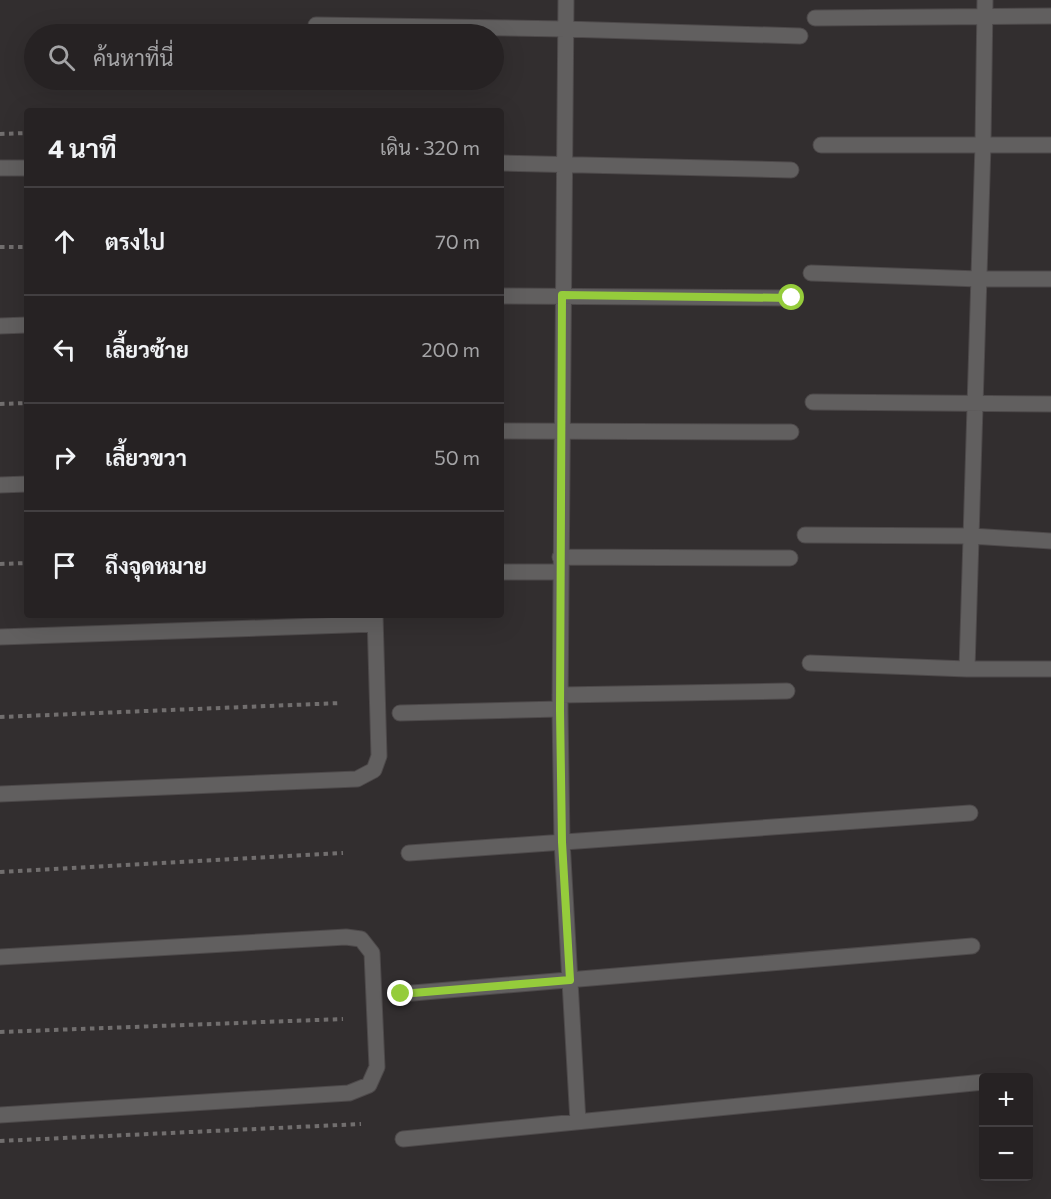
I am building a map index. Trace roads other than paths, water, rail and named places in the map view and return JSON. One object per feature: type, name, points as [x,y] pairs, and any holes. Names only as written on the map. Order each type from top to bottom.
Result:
[{"type":"street","points":[[566,0],[560,703],[562,842],[578,1122]]},
{"type":"street","points":[[967,669],[983,144],[985,0]]},
{"type":"street","points":[[815,18],[1051,16]]},
{"type":"street","points":[[504,28],[800,36]]},
{"type":"street","points":[[821,145],[1051,145]]},
{"type":"street","points":[[504,163],[791,170]]},
{"type":"street","points":[[0,168],[24,168]]},
{"type":"street","points":[[811,273],[1051,279]]},
{"type":"street","points":[[504,296],[792,298]]},
{"type":"street","points":[[0,326],[24,325]]},
{"type":"street","points":[[813,402],[1051,404]]},
{"type":"street","points":[[504,431],[791,432]]},
{"type":"street","points":[[0,485],[24,484]]},
{"type":"street","points":[[805,535],[971,536],[1051,541]]},
{"type":"street","points":[[504,572],[561,564],[790,558]]},
{"type":"street","points":[[0,637],[375,619],[379,756],[374,770],[357,779],[0,794]]},
{"type":"street","points":[[810,663],[967,669],[1051,669]]},
{"type":"street","points":[[400,713],[787,691]]},
{"type":"street","points":[[409,853],[970,813]]},
{"type":"street","points":[[0,957],[346,936],[361,939],[372,953],[377,1068],[369,1085],[349,1093],[0,1114]]},
{"type":"street","points":[[401,994],[972,946]]},
{"type":"street","points":[[403,1139],[979,1082]]}]
